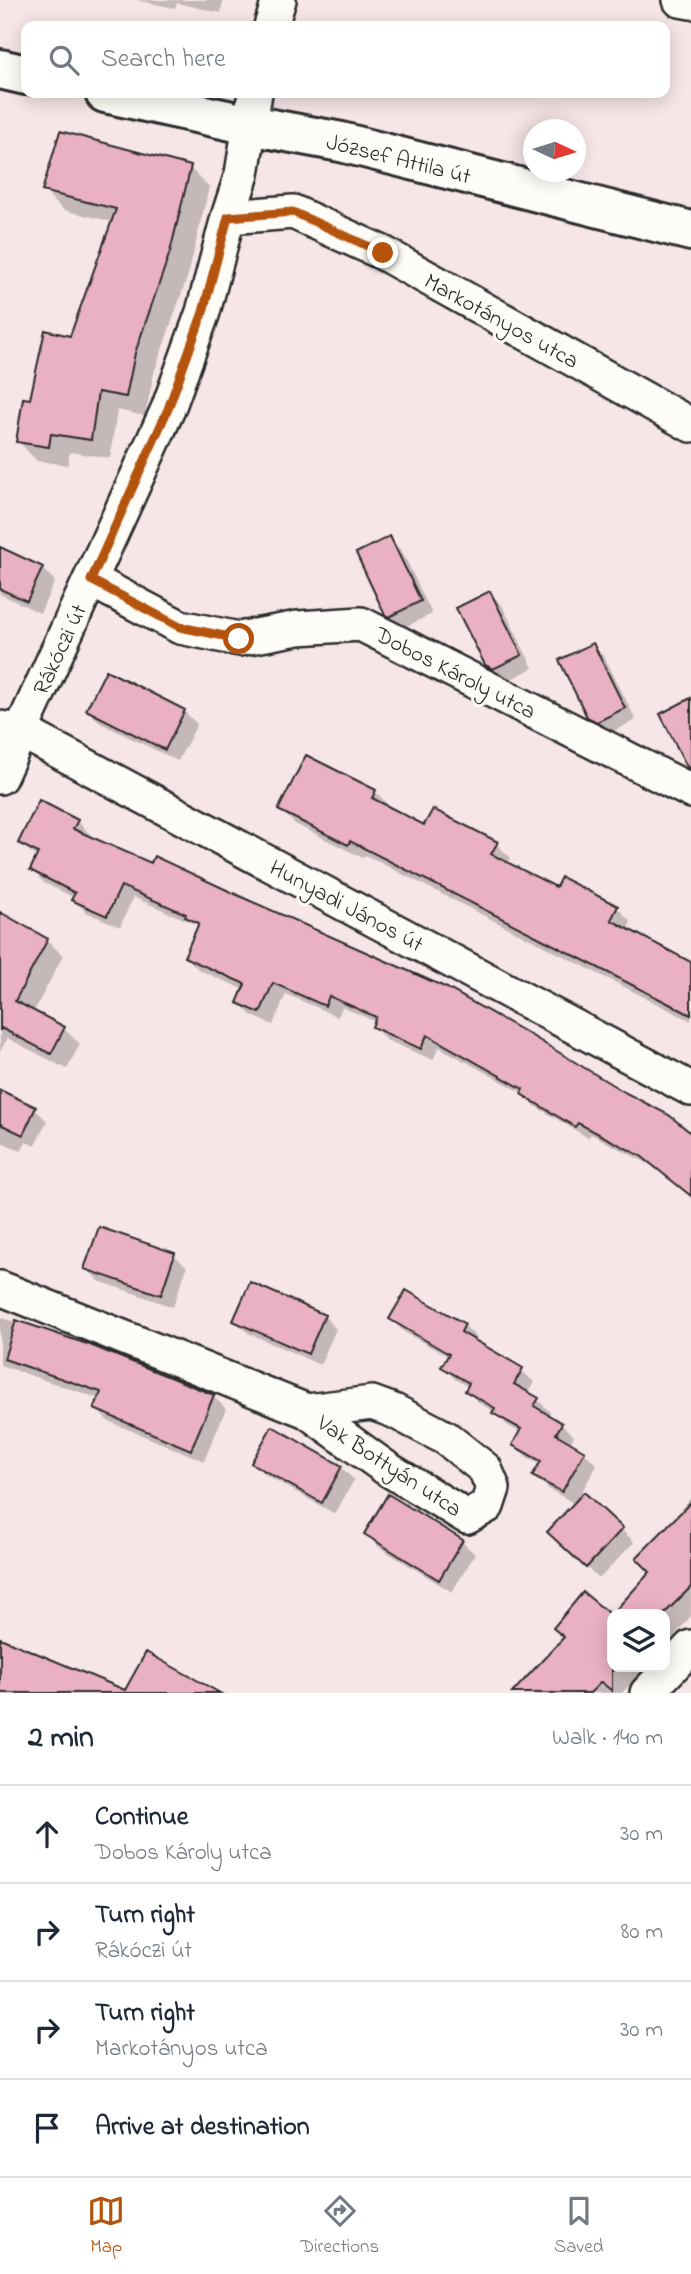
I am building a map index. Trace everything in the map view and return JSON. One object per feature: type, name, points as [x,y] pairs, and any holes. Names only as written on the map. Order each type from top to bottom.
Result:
[{"type":"main road","points":[[0,69],[21,74]]},
{"type":"main road","name":"József Attila út","points":[[151,98],[253,109],[341,142],[691,231]]},
{"type":"street","points":[[273,21],[279,0]]},
{"type":"street","points":[[680,0],[691,2]]},
{"type":"street","name":"Rákóczi út","points":[[0,777],[10,729],[91,580],[168,409],[203,312],[242,174],[253,109]]},
{"type":"street","name":"Markotányos utca","points":[[228,217],[293,212],[383,253],[691,425]]},
{"type":"street","name":"Dobos Károly utca","points":[[91,580],[180,627],[239,639],[298,628],[361,624],[691,791]]},
{"type":"street","name":"Hunyadi János út","points":[[10,729],[691,1089]]},
{"type":"street","name":"Vak Bottyán utca","points":[[0,1288],[307,1411],[386,1468],[467,1517],[487,1506],[493,1488],[485,1468],[446,1438],[372,1403],[307,1411]]},
{"type":"street","points":[[647,1693],[691,1647]]},
{"type":"building","points":[[60,131],[191,166],[170,252],[135,353],[126,397],[98,392],[91,440],[51,434],[49,447],[16,442],[23,398],[30,399],[45,330],[70,336],[116,209],[42,191]]},
{"type":"building","points":[[390,536],[421,601],[389,617],[385,615],[356,553]]},
{"type":"building","points":[[0,547],[43,567],[27,601],[0,589]]},
{"type":"building","points":[[490,591],[522,655],[493,669],[485,665],[456,608]]},
{"type":"building","points":[[593,643],[625,708],[597,722],[587,717],[559,660]]},
{"type":"building","points":[[106,670],[185,710],[165,750],[86,710]]},
{"type":"building","points":[[691,698],[691,769],[687,767],[660,714]]},
{"type":"building","points":[[306,755],[376,790],[372,798],[424,825],[433,809],[498,842],[491,854],[556,887],[561,877],[618,906],[611,920],[691,962],[691,1015],[350,841],[348,845],[278,810]]},
{"type":"building","points":[[39,800],[78,820],[73,829],[151,863],[154,856],[447,988],[626,1093],[669,1115],[691,1133],[691,1196],[641,1156],[578,1123],[575,1127],[521,1094],[523,1089],[427,1035],[421,1049],[372,1027],[376,1017],[329,996],[325,1006],[273,983],[260,1013],[237,1003],[245,984],[184,957],[199,923],[185,917],[186,914],[121,886],[107,916],[71,900],[75,893],[30,870],[38,853],[18,843]]},
{"type":"building","points":[[0,912],[48,939],[15,1001],[65,1027],[51,1054],[1,1028],[0,1031]]},
{"type":"building","points":[[0,1090],[36,1107],[23,1135],[0,1124]]},
{"type":"building","points":[[99,1227],[175,1253],[161,1295],[84,1269]]},
{"type":"building","points":[[250,1282],[325,1315],[308,1354],[233,1321]]},
{"type":"building","points":[[406,1290],[465,1324],[461,1332],[523,1368],[514,1384],[539,1398],[534,1406],[562,1423],[556,1434],[585,1451],[562,1492],[532,1476],[541,1461],[512,1445],[521,1429],[492,1413],[495,1408],[465,1391],[469,1383],[441,1367],[449,1354],[389,1319]]},
{"type":"building","points":[[16,1320],[90,1345],[214,1395],[191,1450],[94,1409],[101,1392],[4,1359]]},
{"type":"building","points":[[272,1426],[342,1466],[322,1503],[251,1463]]},
{"type":"building","points":[[584,1492],[623,1528],[586,1568],[547,1532]]},
{"type":"building","points":[[388,1494],[463,1540],[439,1580],[364,1534]]},
{"type":"building","points":[[691,1502],[691,1587],[669,1609],[617,1609],[650,1572],[636,1558]]},
{"type":"building","points":[[583,1592],[607,1612],[607,1672],[612,1672],[612,1691],[601,1682],[590,1693],[512,1693],[564,1637],[553,1628]]},
{"type":"building","points":[[0,1638],[125,1690],[146,1652],[220,1693],[0,1693]]},
{"type":"route","points":[[239,639],[180,627],[91,580],[168,409],[203,312],[228,217],[293,212],[383,253]]}]
